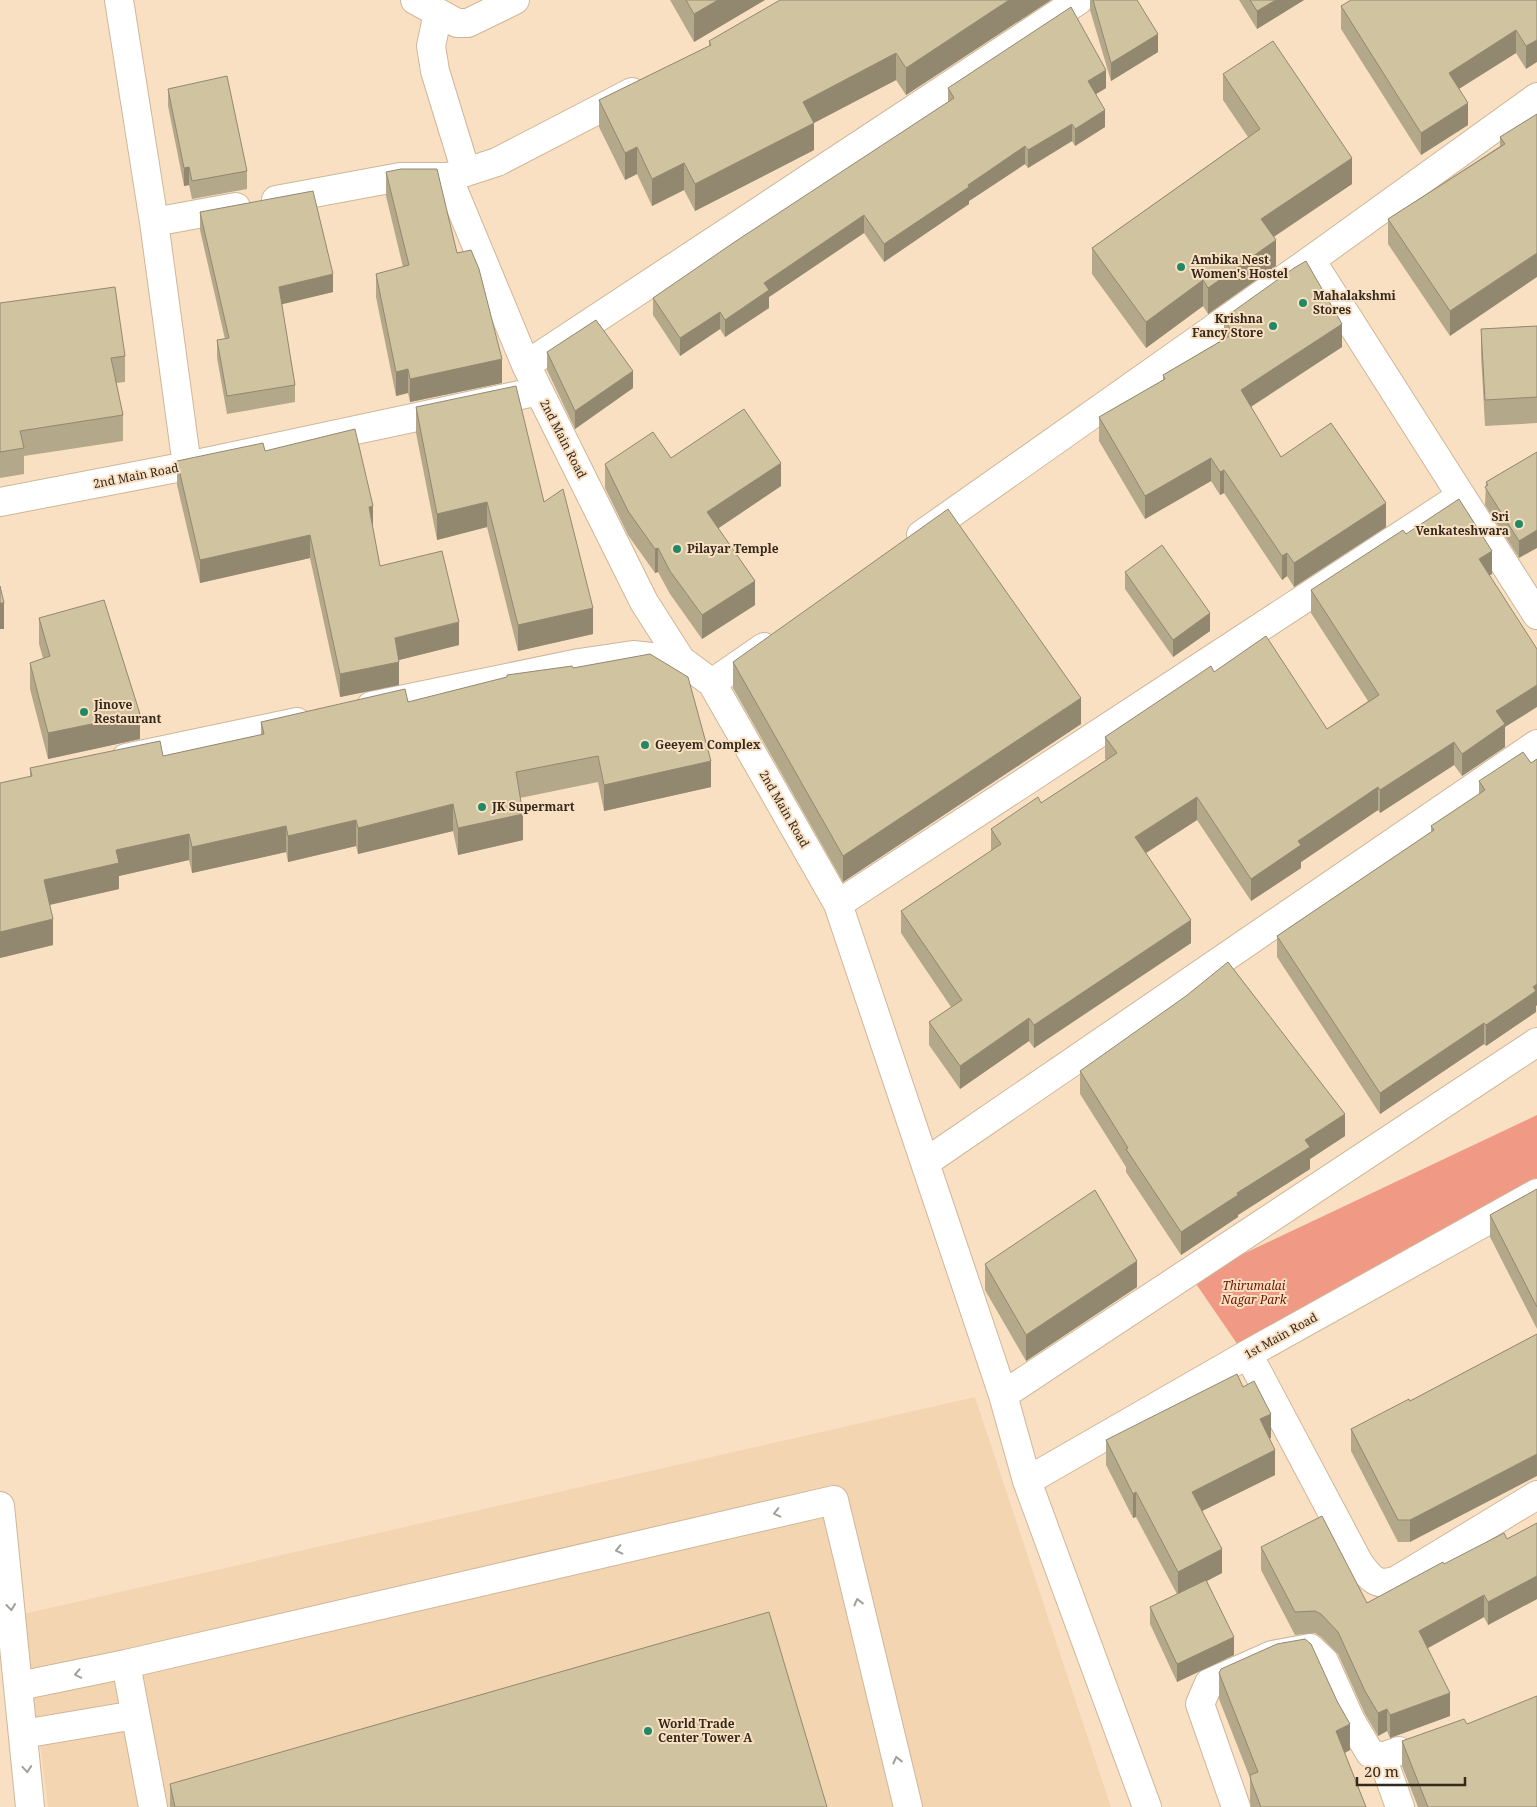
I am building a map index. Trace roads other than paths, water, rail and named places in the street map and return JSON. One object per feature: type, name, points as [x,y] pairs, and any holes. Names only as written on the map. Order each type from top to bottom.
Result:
[{"type":"street","points":[[119,0],[154,222],[187,466]]},
{"type":"street","points":[[415,0],[457,23],[468,23],[515,0]]},
{"type":"street","points":[[526,365],[1078,0]]},
{"type":"street","points":[[438,13],[431,46],[434,71],[457,174],[526,365],[539,391]]},
{"type":"street","points":[[154,222],[400,177],[457,174],[497,162],[658,79]]},
{"type":"street","points":[[899,551],[1537,97]]},
{"type":"street","points":[[1310,260],[1537,615]]},
{"type":"street","name":"2nd Main Road","points":[[0,502],[187,466],[539,391],[644,602],[681,660],[712,683],[838,904],[1003,1395],[1027,1481],[1147,1807]]},
{"type":"street","points":[[838,904],[1461,496]]},
{"type":"street","points":[[712,683],[785,632]]},
{"type":"street","points":[[347,711],[579,662],[633,655],[681,660]]},
{"type":"street","points":[[106,762],[318,718]]},
{"type":"street","points":[[926,1162],[1537,744]]},
{"type":"street","points":[[1003,1395],[1537,1042]]},
{"type":"street","name":"1st Main Road","points":[[1027,1481],[1248,1354],[1537,1193]]},
{"type":"street","points":[[1248,1354],[1359,1563],[1375,1581],[1387,1584],[1397,1580],[1537,1495]]},
{"type":"street","points":[[19,1686],[126,1664],[834,1500],[908,1807]]},
{"type":"street","points":[[0,1506],[30,1807]]},
{"type":"street","points":[[1236,1807],[1200,1704],[1208,1683],[1272,1655],[1310,1648],[1324,1661],[1351,1721],[1370,1753],[1382,1757],[1418,1744]]},
{"type":"street","points":[[126,1664],[153,1807]]},
{"type":"street","points":[[23,1734],[136,1714]]},
{"type":"street","points":[[1382,1757],[1400,1807]]},
{"type":"place","name":"Ambika Nest Women's Hostel","points":[[1181,267]]},
{"type":"place","name":"Mahalakshmi Stores","points":[[1303,303]]},
{"type":"place","name":"Krishna Fancy Store","points":[[1273,326]]},
{"type":"place","name":"Sri Venkateshwara","points":[[1519,524]]},
{"type":"place","name":"Pilayar Temple","points":[[677,549]]},
{"type":"place","name":"Jinove Restaurant","points":[[84,712]]},
{"type":"place","name":"Geeyem Complex","points":[[645,745]]},
{"type":"place","name":"JK Supermart","points":[[482,807]]},
{"type":"place","name":"World Trade Center Tower A","points":[[648,1731]]},
{"type":"park label","name":"Thirumalai Nagar Park","points":[[1254,1293]]}]
